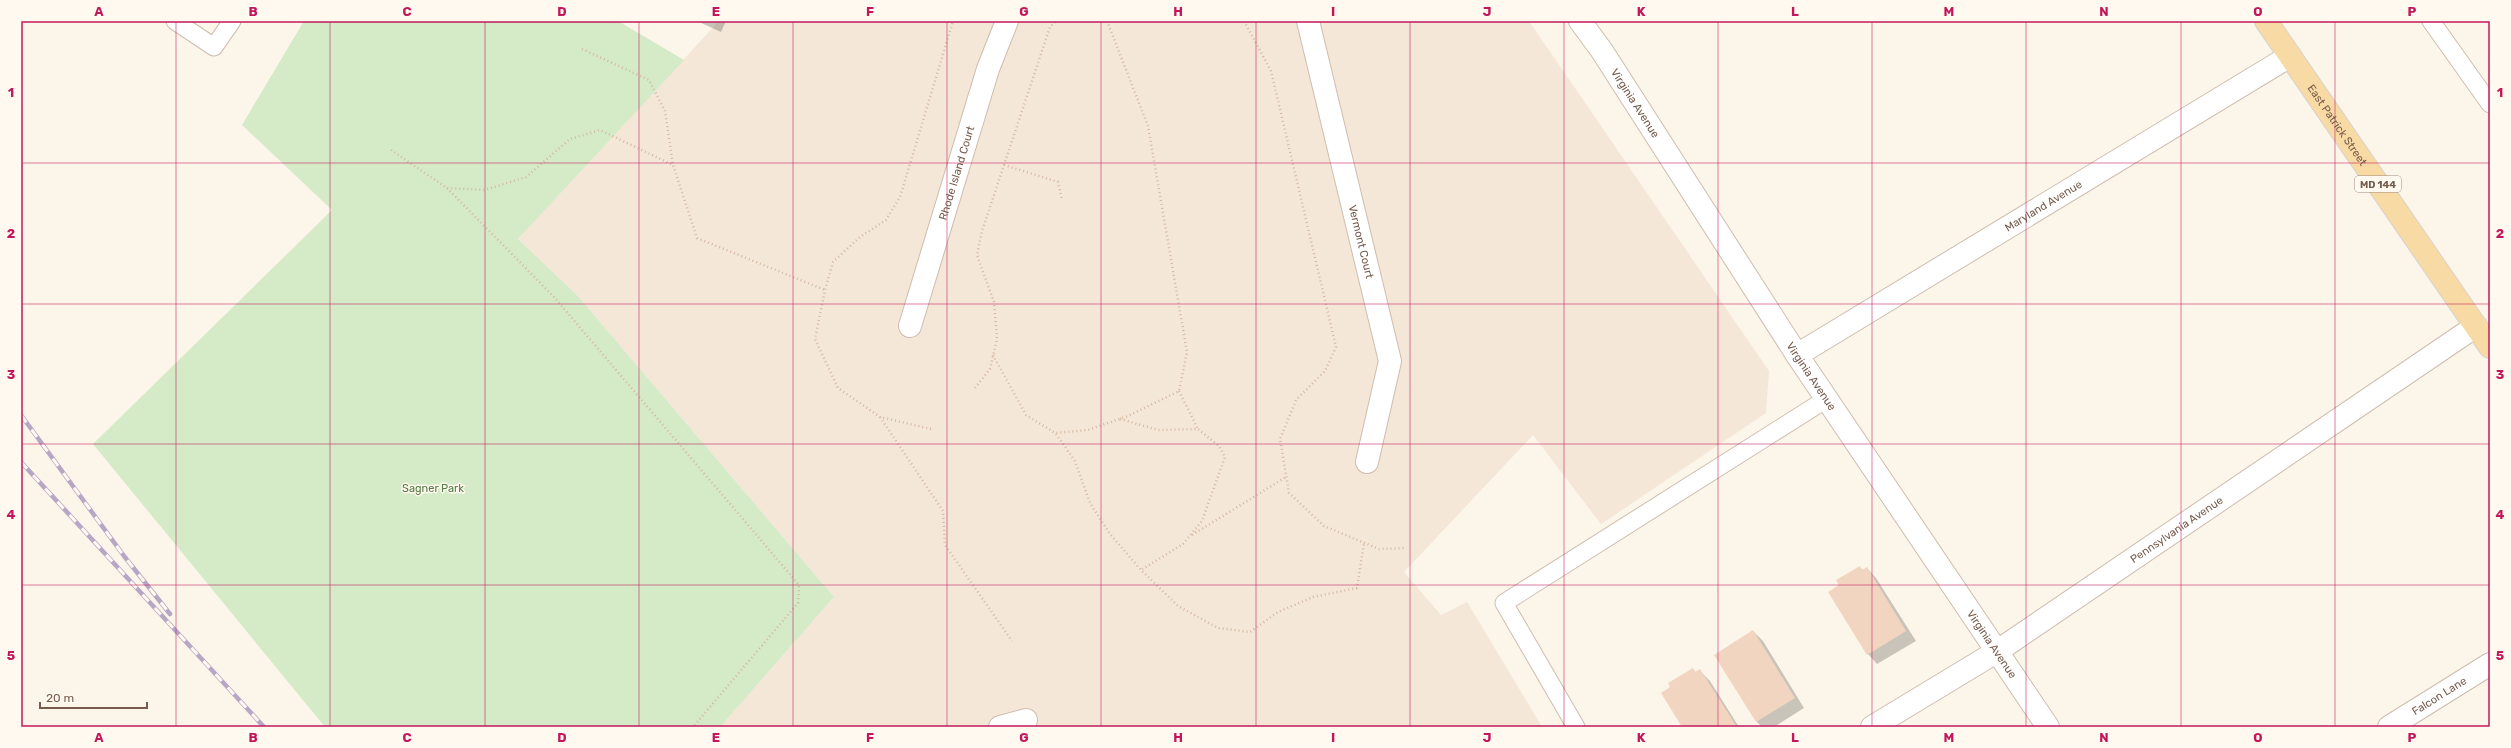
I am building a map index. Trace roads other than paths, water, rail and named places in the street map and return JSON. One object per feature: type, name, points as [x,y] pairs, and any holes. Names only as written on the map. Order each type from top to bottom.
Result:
[{"type":"main road","name":"East Patrick Street","points":[[2266,21],[2490,347]]},
{"type":"street","name":"Rhode Island Court","points":[[910,326],[988,69],[1007,21]]},
{"type":"street","name":"Vermont Court","points":[[1308,21],[1390,361],[1368,462]]},
{"type":"street","name":"Virginia Avenue","points":[[1580,21],[1602,51],[1797,355],[1828,398],[1996,652],[2048,727]]},
{"type":"street","name":"Maryland Avenue","points":[[1797,355],[2290,56]]},
{"type":"street","name":"Pennsylvania Avenue","points":[[1872,727],[1996,652],[2476,326]]},
{"type":"street","name":"Falcon Lane","points":[[2389,727],[2490,664]]},
{"type":"street","points":[[1000,727],[1026,720]]},
{"type":"lane","points":[[175,21],[214,48],[232,21]]},
{"type":"lane","points":[[2431,21],[2490,104]]},
{"type":"lane","points":[[1576,727],[1504,603],[1828,398]]},
{"type":"railway","points":[[21,415],[124,556],[170,614]]},
{"type":"railway","points":[[21,462],[264,727]]},
{"type":"park label","name":"Sagner Park","points":[[433,488]]}]
